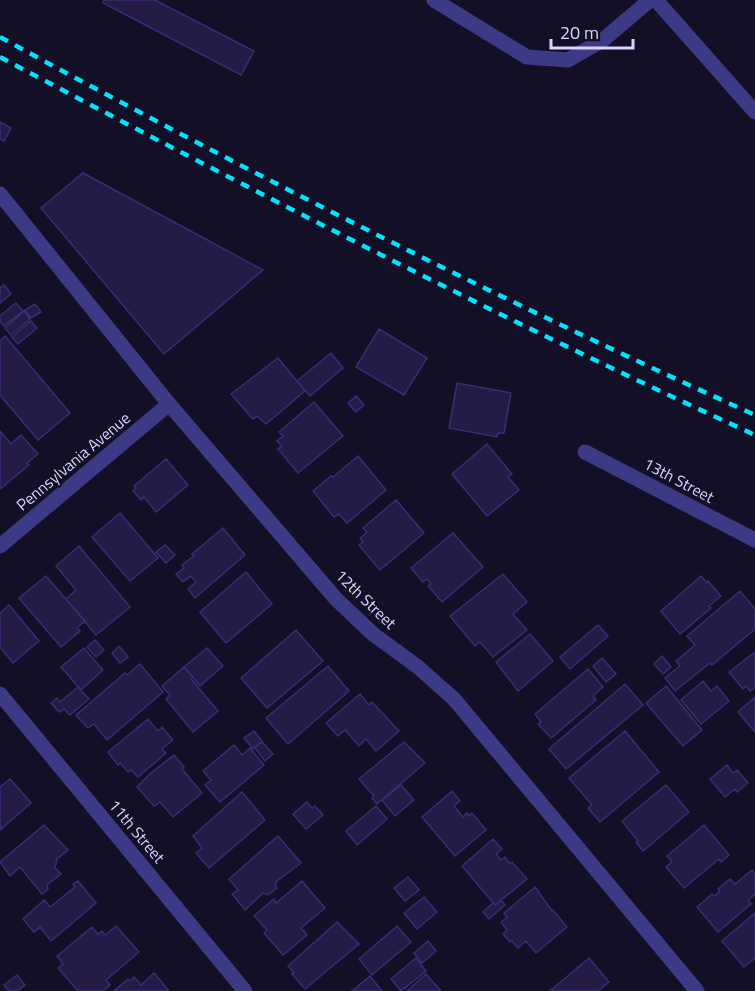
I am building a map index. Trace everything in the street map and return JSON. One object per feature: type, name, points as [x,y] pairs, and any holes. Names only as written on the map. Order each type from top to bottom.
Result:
[{"type":"street","points":[[434,0],[527,57],[568,60],[603,40],[650,0]]},
{"type":"street","points":[[656,0],[755,112]]},
{"type":"street","name":"12th Street","points":[[0,194],[169,404],[336,599],[373,634],[418,667],[454,699],[697,991]]},
{"type":"street","name":"Pennsylvania Avenue","points":[[0,546],[169,404]]},
{"type":"street","name":"13th Street","points":[[585,452],[755,540]]},
{"type":"street","name":"11th Street","points":[[0,694],[245,991]]},
{"type":"building","points":[[104,0],[155,0],[254,51],[241,75],[103,3]]},
{"type":"building","points":[[0,122],[11,128],[4,141],[0,139]]},
{"type":"building","points":[[83,173],[263,270],[164,354],[41,208]]},
{"type":"building","points":[[4,285],[11,294],[0,303],[0,288]]},
{"type":"building","points":[[16,303],[23,311],[4,326],[0,321],[0,316]]},
{"type":"building","points":[[35,304],[41,312],[31,318],[25,310]]},
{"type":"building","points":[[24,311],[30,319],[11,335],[5,328]]},
{"type":"building","points":[[31,321],[37,328],[18,344],[12,337]]},
{"type":"building","points":[[379,329],[427,358],[404,395],[356,367]]},
{"type":"building","points":[[5,336],[70,413],[38,440],[0,395],[0,341]]},
{"type":"building","points":[[331,353],[343,368],[310,396],[297,381]]},
{"type":"building","points":[[278,358],[305,391],[266,424],[257,416],[253,419],[231,394]]},
{"type":"building","points":[[457,383],[511,393],[504,433],[498,433],[497,437],[449,428]]},
{"type":"building","points":[[356,396],[364,405],[356,412],[348,403]]},
{"type":"building","points":[[314,402],[343,436],[298,473],[278,449],[282,446],[277,441],[283,436],[279,432]]},
{"type":"building","points":[[0,431],[11,444],[21,435],[38,454],[27,463],[29,465],[0,489]]},
{"type":"building","points":[[487,444],[512,474],[508,477],[519,490],[487,516],[452,474]]},
{"type":"building","points":[[358,456],[386,490],[347,523],[339,514],[334,517],[313,491]]},
{"type":"building","points":[[166,459],[188,485],[156,512],[144,497],[141,500],[133,491],[136,488],[134,486]]},
{"type":"building","points":[[396,500],[424,533],[380,570],[359,545],[363,542],[360,538],[367,532],[363,528]]},
{"type":"building","points":[[120,513],[158,558],[130,581],[92,537]]},
{"type":"building","points":[[223,528],[245,555],[195,598],[188,589],[196,582],[191,576],[183,582],[176,574],[184,568],[182,565],[194,556],[192,554]]},
{"type":"building","points":[[453,533],[483,567],[442,602],[428,586],[431,584],[427,579],[423,582],[411,568]]},
{"type":"building","points":[[165,545],[175,555],[166,563],[156,552]]},
{"type":"building","points":[[79,546],[130,607],[96,635],[66,599],[76,590],[56,566]]},
{"type":"building","points":[[246,572],[272,604],[226,643],[200,612]]},
{"type":"building","points":[[503,574],[527,602],[513,614],[527,630],[493,657],[480,642],[475,646],[450,616]]},
{"type":"building","points":[[46,576],[85,621],[77,628],[80,631],[61,647],[19,598]]},
{"type":"building","points":[[701,576],[721,596],[709,606],[711,608],[680,634],[661,611]]},
{"type":"building","points":[[740,591],[755,609],[755,629],[712,665],[710,663],[675,691],[665,678],[680,666],[676,661],[695,645],[687,636]]},
{"type":"building","points":[[9,605],[39,641],[13,663],[0,647],[0,613]]},
{"type":"building","points":[[598,625],[608,636],[570,669],[560,657]]},
{"type":"building","points":[[296,630],[323,661],[267,708],[241,678]]},
{"type":"building","points":[[530,634],[553,661],[518,691],[496,662]]},
{"type":"building","points":[[95,640],[104,650],[96,657],[87,647]]},
{"type":"building","points":[[119,646],[128,657],[120,663],[112,653]]},
{"type":"building","points":[[84,648],[103,670],[81,690],[61,667]]},
{"type":"building","points":[[207,648],[223,666],[200,686],[184,667]]},
{"type":"building","points":[[755,652],[755,687],[750,691],[746,686],[743,689],[729,672]]},
{"type":"building","points":[[662,656],[671,667],[663,674],[654,664]]},
{"type":"building","points":[[602,658],[616,674],[606,682],[593,666]]},
{"type":"building","points":[[140,664],[163,692],[107,740],[94,724],[88,728],[76,715],[125,673],[127,675]]},
{"type":"building","points":[[328,666],[349,691],[288,744],[266,718]]},
{"type":"building","points":[[184,667],[218,711],[193,732],[166,699],[170,695],[162,686]]},
{"type":"building","points":[[588,669],[603,687],[593,696],[596,700],[551,738],[538,724],[541,722],[535,714]]},
{"type":"building","points":[[703,681],[711,691],[717,686],[729,701],[701,724],[681,700]]},
{"type":"building","points":[[625,684],[643,705],[566,769],[549,749]]},
{"type":"building","points":[[666,686],[702,730],[683,746],[646,703]]},
{"type":"building","points":[[78,687],[89,699],[70,715],[64,709],[59,712],[51,703],[57,698],[60,702]]},
{"type":"building","points":[[360,694],[369,705],[372,702],[399,731],[376,751],[366,739],[359,746],[345,730],[338,736],[326,723]]},
{"type":"building","points":[[755,697],[755,732],[738,712]]},
{"type":"building","points":[[148,719],[158,731],[162,727],[173,740],[162,749],[166,753],[138,777],[131,770],[128,772],[120,763],[118,765],[108,752]]},
{"type":"building","points":[[254,731],[262,741],[253,749],[244,738]]},
{"type":"building","points":[[625,731],[659,772],[600,822],[588,808],[592,805],[569,778]]},
{"type":"building","points":[[262,742],[273,754],[265,761],[255,748]]},
{"type":"building","points":[[404,742],[425,763],[377,804],[372,798],[374,796],[359,779]]},
{"type":"building","points":[[234,745],[242,755],[250,748],[264,765],[220,802],[205,785],[211,780],[203,771]]},
{"type":"building","points":[[174,755],[184,767],[182,769],[202,793],[173,817],[160,802],[154,806],[137,787]]},
{"type":"building","points":[[727,765],[733,773],[737,770],[748,783],[737,792],[735,789],[725,797],[710,779]]},
{"type":"building","points":[[10,779],[31,803],[0,830],[0,787]]},
{"type":"building","points":[[401,785],[414,800],[395,816],[382,800]]},
{"type":"building","points":[[666,785],[689,812],[643,851],[622,821]]},
{"type":"building","points":[[452,791],[460,801],[454,806],[463,817],[467,813],[469,816],[472,813],[486,830],[455,856],[422,817]]},
{"type":"building","points":[[242,792],[265,820],[209,868],[196,853],[202,848],[193,836]]},
{"type":"building","points":[[307,802],[312,808],[315,806],[323,815],[306,829],[293,814]]},
{"type":"building","points":[[376,806],[387,819],[357,845],[346,831]]},
{"type":"building","points":[[44,825],[68,850],[57,859],[55,868],[61,874],[47,885],[48,889],[42,894],[20,867],[10,876],[0,862]]},
{"type":"building","points":[[704,825],[729,855],[721,862],[719,859],[684,888],[666,867],[672,862],[667,856]]},
{"type":"building","points":[[278,836],[301,863],[277,881],[275,885],[277,888],[268,895],[263,893],[245,910],[232,894],[238,890],[229,879]]},
{"type":"building","points":[[493,839],[502,849],[496,854],[501,860],[505,857],[510,864],[512,862],[527,879],[495,905],[462,866]]},
{"type":"building","points":[[752,870],[755,874],[755,894],[748,900],[751,904],[718,932],[697,907],[712,894],[714,896],[720,891],[718,889],[730,879],[735,884]]},
{"type":"building","points":[[408,877],[419,890],[405,901],[394,888]]},
{"type":"building","points":[[78,881],[96,903],[51,941],[40,927],[34,932],[23,919],[44,900],[50,907],[75,887],[73,884]]},
{"type":"building","points":[[302,881],[325,908],[301,928],[307,935],[283,955],[264,933],[267,930],[254,916],[274,899],[276,903]]},
{"type":"building","points":[[535,887],[567,927],[536,953],[526,941],[518,948],[512,941],[510,942],[503,934],[507,930],[501,922],[507,917],[504,913]]},
{"type":"building","points":[[424,897],[437,912],[417,929],[404,913]]},
{"type":"building","points":[[501,900],[505,905],[489,919],[483,912],[493,903],[495,905]]},
{"type":"building","points":[[755,913],[755,958],[744,967],[722,941]]},
{"type":"building","points":[[337,922],[359,944],[305,989],[288,966]]},
{"type":"building","points":[[116,926],[139,952],[106,980],[110,985],[103,991],[78,991],[58,968],[63,964],[57,956],[92,927],[98,934],[102,931],[105,935]]},
{"type":"building","points":[[397,926],[411,942],[372,975],[359,959]]},
{"type":"building","points":[[428,941],[436,951],[422,963],[414,953]]},
{"type":"building","points":[[416,958],[426,971],[401,991],[391,979]]},
{"type":"building","points":[[589,958],[609,982],[598,991],[550,991]]},
{"type":"building","points":[[154,973],[169,991],[114,991],[128,979],[130,981],[134,977],[141,985]]},
{"type":"building","points":[[426,974],[441,991],[407,991]]},
{"type":"building","points":[[17,975],[25,985],[17,991],[9,991],[4,985]]},
{"type":"building","points":[[370,976],[382,991],[352,991]]},
{"type":"railway","points":[[0,37],[186,137],[374,233],[563,326],[755,415]]},
{"type":"railway","points":[[0,57],[375,252],[659,391],[755,435]]}]
